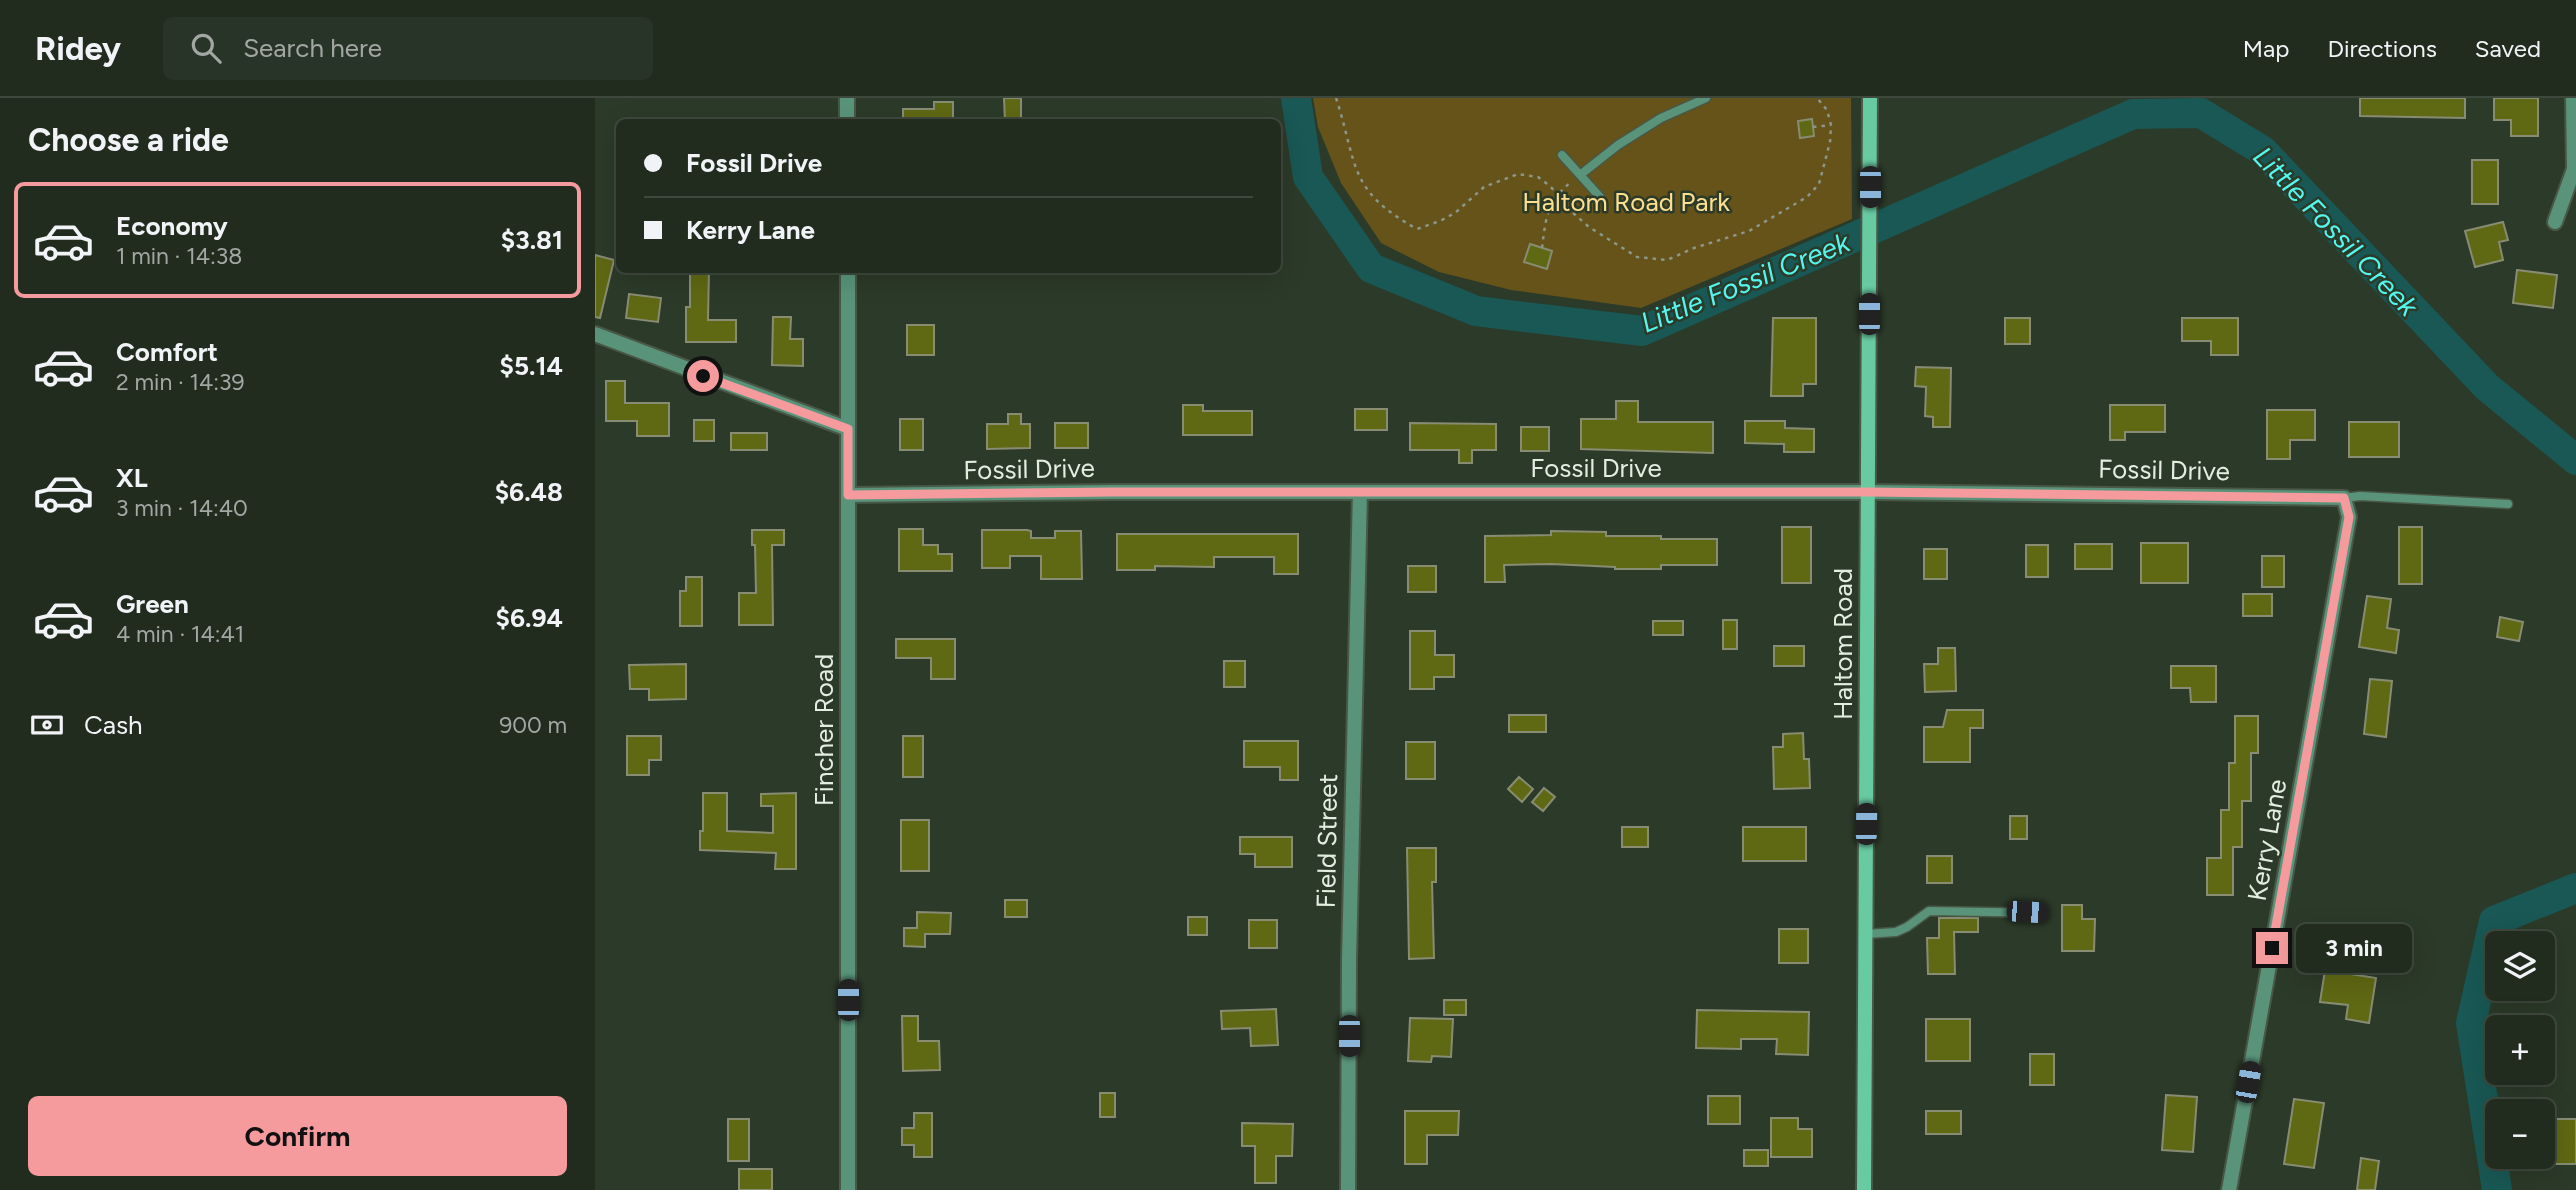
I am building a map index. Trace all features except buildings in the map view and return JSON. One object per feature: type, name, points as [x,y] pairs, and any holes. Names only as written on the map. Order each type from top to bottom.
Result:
[{"type":"main road","name":"Haltom Road","points":[[1864,1190],[1870,98]]},
{"type":"street","points":[[847,98],[847,119]]},
{"type":"street","points":[[2555,222],[2574,169],[2573,98]]},
{"type":"street","name":"Fincher Road","points":[[848,273],[848,1190]]},
{"type":"street","points":[[595,334],[848,429]]},
{"type":"street","name":"Field Street","points":[[1348,1190],[1349,946],[1360,492]]},
{"type":"street","name":"Fossil Drive","points":[[848,495],[1869,492],[2344,498]]},
{"type":"street","name":"Kerry Lane","points":[[2229,1190],[2349,517],[2344,498]]},
{"type":"lane","points":[[1580,175],[1618,145],[1661,118],[1706,98]]},
{"type":"lane","points":[[1562,155],[1600,197]]},
{"type":"lane","points":[[2344,498],[2360,496],[2508,504]]},
{"type":"lane","points":[[1866,934],[1896,932],[1929,911],[2042,913]]},
{"type":"path","points":[[1813,127],[1831,125]]},
{"type":"path","points":[[1542,248],[1550,204],[1557,194],[1580,175]]},
{"type":"green space","name":"Haltom Road Park","points":[[1313,98],[1851,98],[1852,219],[1641,308],[1511,290],[1439,272],[1381,243],[1341,183],[1318,127]]},
{"type":"waterway","name":"Little Fossil Creek","points":[[1296,98],[1308,177],[1371,268],[1476,311],[1642,331],[2133,114],[2201,113],[2263,151],[2487,387],[2576,460]]},
{"type":"waterway","name":"Little Fossil Creek","points":[[2497,1190],[2471,1023],[2494,921],[2576,888]]},
{"type":"route","points":[[703,376],[848,429],[848,495],[1113,492],[1869,492],[2344,498],[2349,517],[2272,948]]}]
